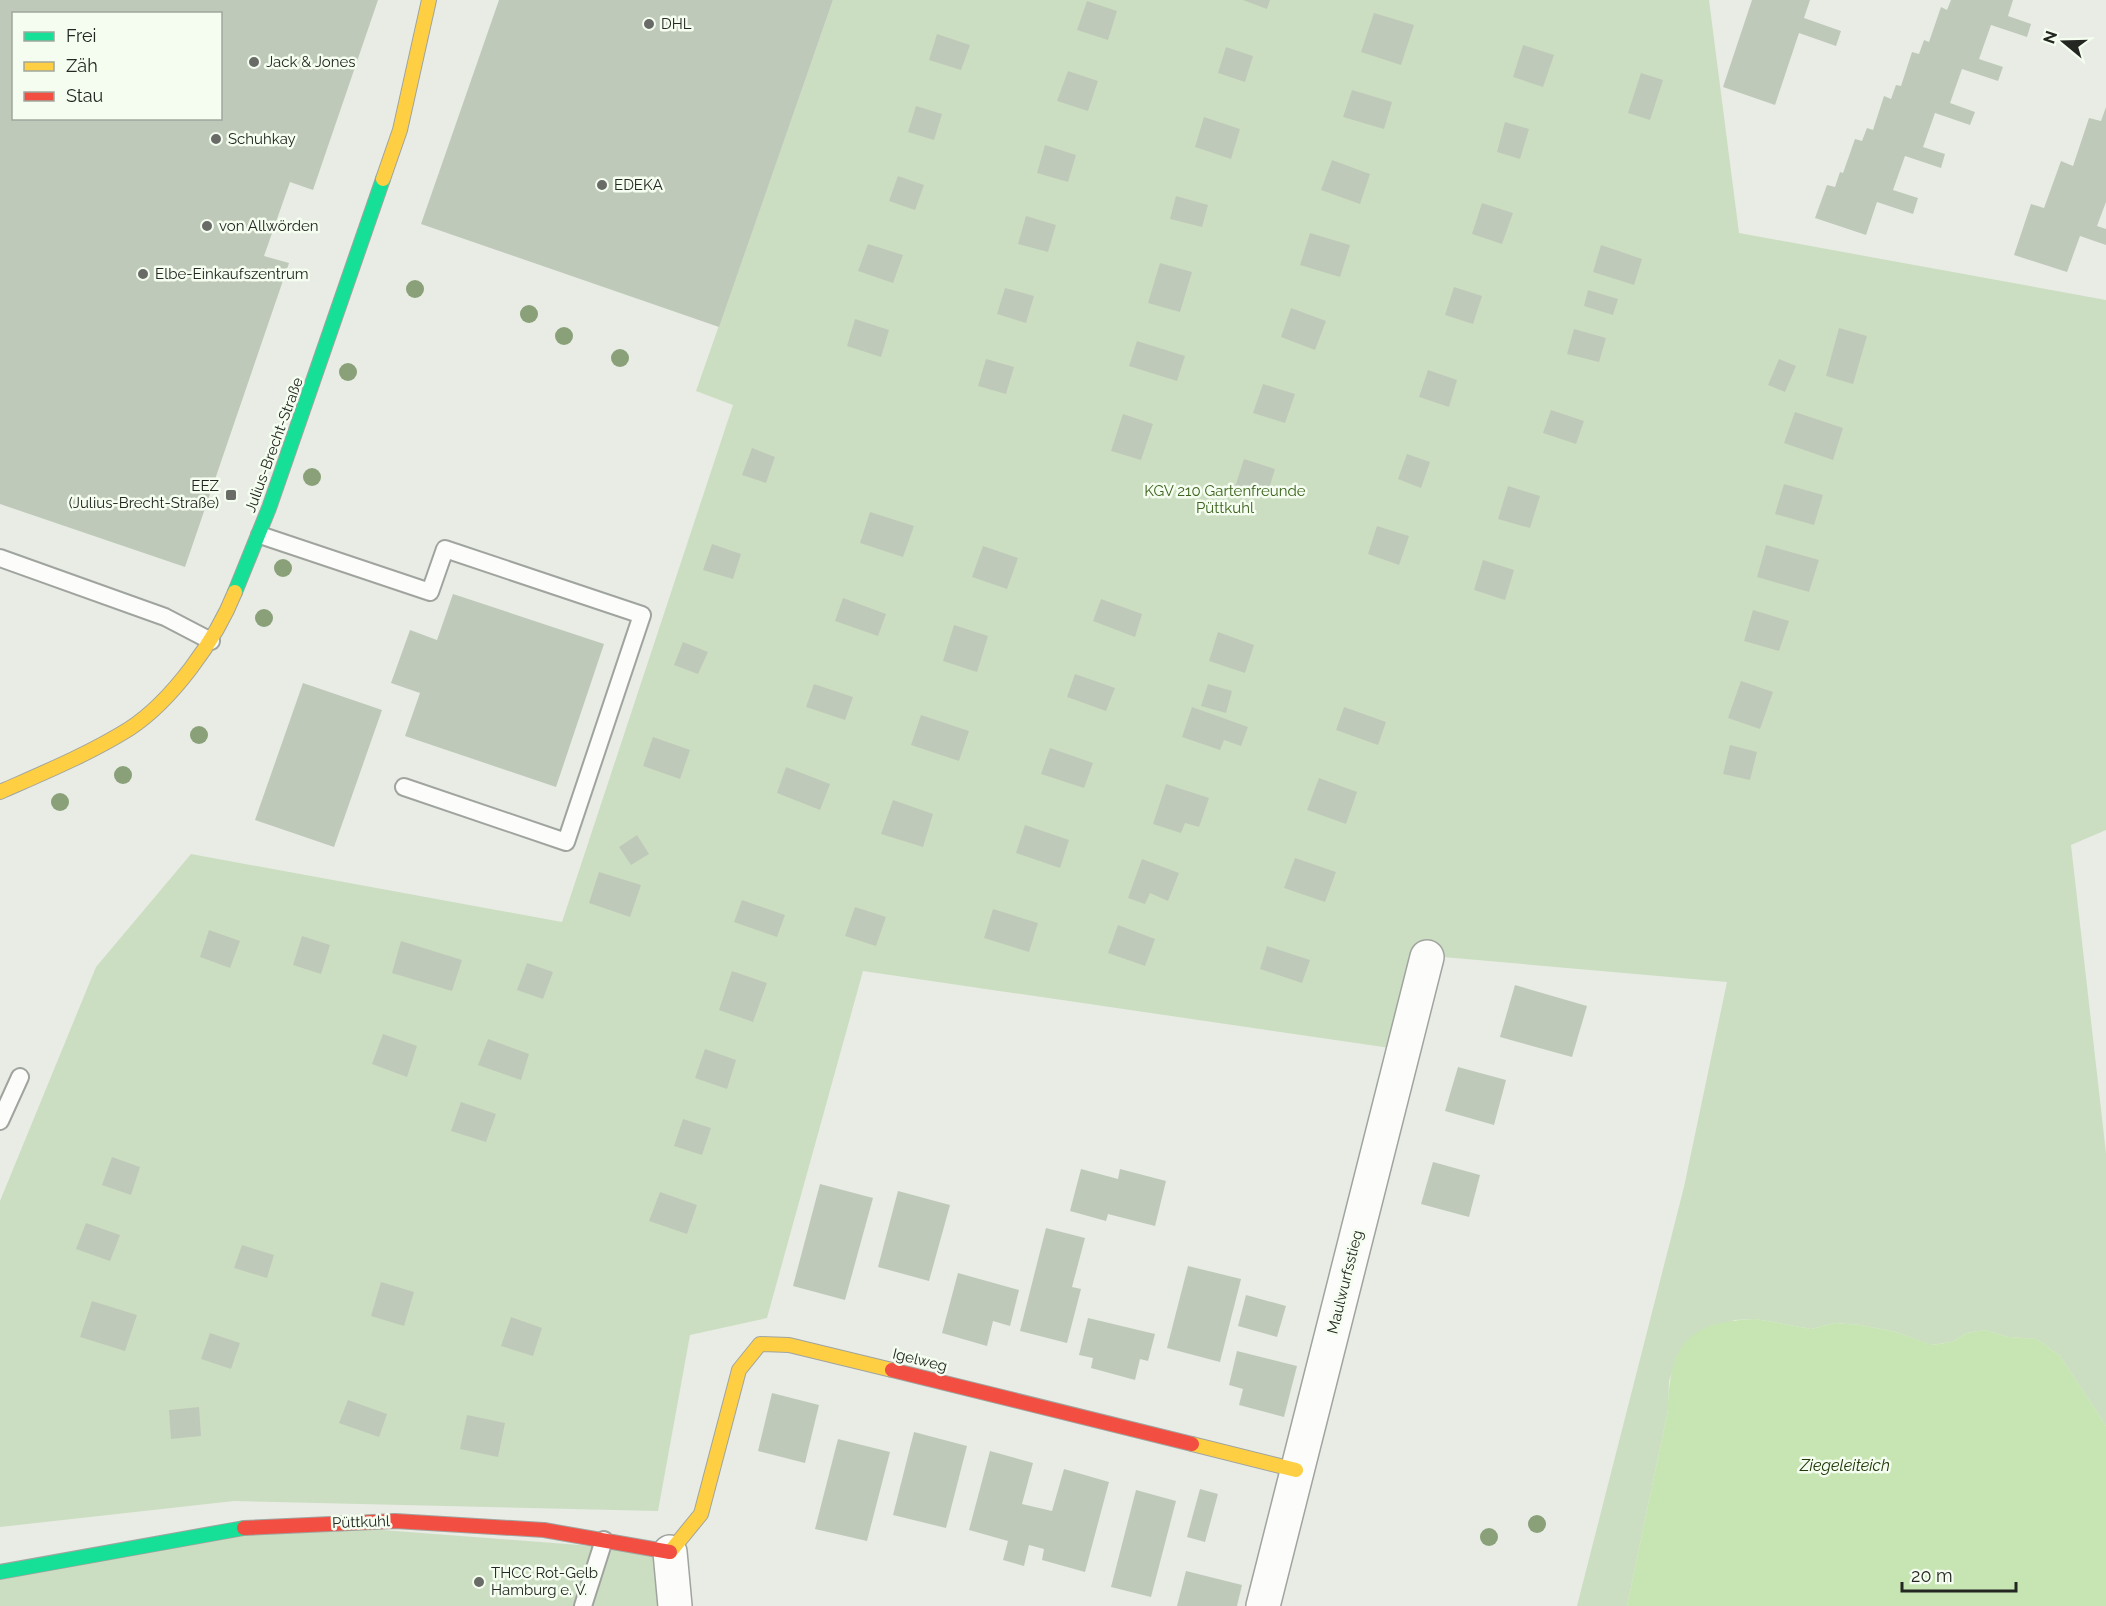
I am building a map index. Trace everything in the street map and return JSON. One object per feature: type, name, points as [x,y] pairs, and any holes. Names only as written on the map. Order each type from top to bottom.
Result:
[{"type":"street","name":"Julius-Brecht-Straße","points":[[0,792],[63,764],[130,728],[185,678],[211,641],[230,607],[260,534],[400,130],[429,0]]},
{"type":"street","name":"Maulwurfsstieg","points":[[1263,1606],[1427,957]]},
{"type":"street","name":"Igelweg","points":[[670,1552],[701,1514],[739,1370],[760,1344],[789,1345],[1296,1470]]},
{"type":"street","name":"Püttkuhl","points":[[0,1572],[245,1528],[395,1521],[544,1530],[670,1552]]},
{"type":"street","points":[[670,1552],[675,1606]]},
{"type":"lane","points":[[260,534],[430,592],[445,549],[642,615],[566,842],[404,787]]},
{"type":"lane","points":[[0,558],[165,617],[211,641]]},
{"type":"lane","points":[[0,1121],[20,1077]]},
{"type":"lane","points":[[584,1606],[604,1540]]},
{"type":"green space","name":"KGV 210 Gartenfreunde Püttkuhl","points":[[833,0],[1709,0],[1739,233],[2106,300],[2106,830],[2071,845],[2106,1153],[2106,1426],[2060,1356],[2037,1339],[2009,1337],[1984,1330],[1967,1333],[1952,1342],[1931,1345],[1896,1332],[1860,1325],[1835,1323],[1811,1329],[1756,1319],[1734,1320],[1679,1353],[1669,1381],[1668,1410],[1627,1606],[1577,1606],[1684,1187],[1727,982],[1443,957],[1404,1050],[863,971],[767,1318],[690,1335],[658,1511],[234,1501],[0,1527],[0,1201],[96,967],[191,854],[562,922],[733,405],[696,391]]},
{"type":"green space","name":"THCC Rot-Gelb Hamburg e. V.","points":[[304,1524],[670,1552],[676,1606],[0,1606],[0,1572]]},
{"type":"water","name":"Ziegeleiteich","points":[[1756,1319],[1811,1329],[1835,1323],[1860,1325],[1896,1332],[1932,1345],[1952,1342],[1967,1333],[1984,1330],[2009,1337],[2037,1339],[2060,1356],[2106,1426],[2106,1606],[1627,1606],[1668,1410],[1673,1368],[1679,1353],[1687,1340],[1699,1331],[1733,1321]]},
{"type":"building","name":"Elbe-Einkaufszentrum","points":[[0,0],[378,0],[313,190],[290,182],[264,256],[289,263],[185,567],[0,504]]},
{"type":"building","name":"EDEKA","points":[[499,0],[833,0],[719,327],[421,224]]},
{"type":"building","points":[[1243,0],[1270,0],[1267,9]]},
{"type":"building","points":[[1752,0],[1810,0],[1804,18],[1841,31],[1836,46],[1799,33],[1775,105],[1723,87]]},
{"type":"building","points":[[1951,0],[2013,0],[2008,16],[2031,24],[2027,37],[1991,25],[1979,59],[2003,67],[1998,81],[1962,69],[1950,103],[1975,112],[1970,125],[1935,113],[1923,147],[1945,154],[1941,168],[1905,156],[1893,190],[1918,198],[1913,214],[1877,202],[1866,235],[1815,218],[1827,185],[1835,187],[1840,172],[1843,173],[1855,139],[1862,141],[1867,128],[1873,130],[1884,96],[1891,99],[1896,85],[1901,86],[1912,52],[1919,54],[1924,40],[1929,42],[1941,7],[1947,10]]},
{"type":"building","points":[[1087,1],[1117,11],[1108,40],[1077,30]]},
{"type":"building","points":[[1374,13],[1414,25],[1401,65],[1361,52]]},
{"type":"building","points":[[937,34],[970,45],[961,70],[929,60]]},
{"type":"building","points":[[1523,45],[1554,55],[1543,87],[1513,77]]},
{"type":"building","points":[[1226,47],[1253,56],[1245,82],[1218,73]]},
{"type":"building","points":[[1068,71],[1098,81],[1088,111],[1057,101]]},
{"type":"building","points":[[1641,73],[1663,80],[1650,120],[1628,113]]},
{"type":"building","points":[[1352,90],[1392,102],[1384,129],[1343,117]]},
{"type":"building","points":[[916,106],[942,114],[934,140],[908,132]]},
{"type":"building","points":[[2106,107],[2106,202],[2097,226],[2106,229],[2106,245],[2080,236],[2067,272],[2014,255],[2031,204],[2044,208],[2061,161],[2073,166],[2089,118],[2101,121]]},
{"type":"building","points":[[1204,117],[1240,129],[1231,159],[1195,147]]},
{"type":"building","points":[[1505,122],[1529,129],[1520,159],[1497,152]]},
{"type":"building","points":[[1045,145],[1076,155],[1068,182],[1037,173]]},
{"type":"building","points":[[1332,160],[1370,174],[1360,204],[1321,190]]},
{"type":"building","points":[[898,176],[924,185],[915,210],[889,201]]},
{"type":"building","points":[[1176,196],[1208,205],[1202,227],[1170,219]]},
{"type":"building","points":[[1482,203],[1513,213],[1502,244],[1472,234]]},
{"type":"building","points":[[1026,216],[1056,225],[1048,252],[1018,244]]},
{"type":"building","points":[[1310,233],[1350,245],[1340,277],[1300,265]]},
{"type":"building","points":[[868,244],[903,255],[893,283],[858,271]]},
{"type":"building","points":[[1601,245],[1642,259],[1634,285],[1593,272]]},
{"type":"building","points":[[1160,263],[1192,272],[1180,312],[1148,303]]},
{"type":"building","points":[[1454,287],[1482,296],[1473,324],[1445,315]]},
{"type":"building","points":[[1005,288],[1034,296],[1026,323],[997,314]]},
{"type":"building","points":[[1588,290],[1618,299],[1613,315],[1584,306]]},
{"type":"building","points":[[1291,308],[1326,321],[1315,350],[1281,337]]},
{"type":"building","points":[[855,319],[889,330],[881,357],[847,346]]},
{"type":"building","points":[[1839,328],[1867,336],[1853,384],[1826,376]]},
{"type":"building","points":[[1574,329],[1606,338],[1599,362],[1567,354]]},
{"type":"building","points":[[1137,341],[1185,356],[1177,381],[1129,366]]},
{"type":"building","points":[[986,359],[1014,367],[1006,394],[978,386]]},
{"type":"building","points":[[1779,359],[1796,366],[1785,392],[1768,385]]},
{"type":"building","points":[[1428,370],[1457,380],[1449,407],[1419,397]]},
{"type":"building","points":[[1263,384],[1295,394],[1285,423],[1253,413]]},
{"type":"building","points":[[1551,410],[1584,421],[1576,444],[1543,433]]},
{"type":"building","points":[[1795,412],[1843,428],[1833,460],[1784,443]]},
{"type":"building","points":[[1123,414],[1153,424],[1141,460],[1111,451]]},
{"type":"building","points":[[752,448],[775,457],[766,483],[742,475]]},
{"type":"building","points":[[1407,454],[1430,462],[1421,488],[1398,479]]},
{"type":"building","points":[[1244,459],[1275,469],[1266,498],[1235,487]]},
{"type":"building","points":[[1784,484],[1823,495],[1814,525],[1775,514]]},
{"type":"building","points":[[1508,486],[1540,496],[1530,528],[1498,519]]},
{"type":"building","points":[[870,512],[914,526],[903,557],[860,543]]},
{"type":"building","points":[[1377,526],[1409,536],[1399,565],[1368,554]]},
{"type":"building","points":[[712,544],[741,554],[733,579],[703,570]]},
{"type":"building","points":[[1766,545],[1819,560],[1809,592],[1757,577]]},
{"type":"building","points":[[983,546],[1018,558],[1007,589],[972,577]]},
{"type":"building","points":[[1483,560],[1514,570],[1505,600],[1474,590]]},
{"type":"building","points":[[453,594],[604,644],[556,787],[405,736],[420,693],[391,683],[410,630],[437,640]]},
{"type":"building","points":[[843,598],[886,614],[878,636],[835,621]]},
{"type":"building","points":[[1101,599],[1142,614],[1135,637],[1093,621]]},
{"type":"building","points":[[1753,610],[1789,621],[1779,651],[1744,641]]},
{"type":"building","points":[[954,625],[988,636],[977,672],[943,661]]},
{"type":"building","points":[[1218,632],[1254,645],[1245,673],[1209,661]]},
{"type":"building","points":[[683,642],[708,652],[698,674],[674,665]]},
{"type":"building","points":[[1075,674],[1115,688],[1106,711],[1067,697]]},
{"type":"building","points":[[1741,681],[1773,692],[1760,729],[1728,718]]},
{"type":"building","points":[[303,683],[382,710],[334,847],[255,820]]},
{"type":"building","points":[[814,684],[853,697],[845,720],[806,707]]},
{"type":"building","points":[[1208,684],[1232,691],[1226,713],[1201,706]]},
{"type":"building","points":[[1192,707],[1248,727],[1241,746],[1224,740],[1220,750],[1182,737]]},
{"type":"building","points":[[1344,707],[1386,722],[1378,745],[1336,730]]},
{"type":"building","points":[[921,715],[969,731],[959,761],[911,745]]},
{"type":"building","points":[[653,737],[690,750],[680,779],[643,766]]},
{"type":"building","points":[[1730,745],[1757,752],[1750,780],[1723,774]]},
{"type":"building","points":[[1050,748],[1093,763],[1084,788],[1041,774]]},
{"type":"building","points":[[786,767],[830,784],[820,810],[777,793]]},
{"type":"building","points":[[1319,778],[1357,792],[1346,824],[1307,810]]},
{"type":"building","points":[[1166,784],[1209,798],[1199,827],[1185,823],[1181,833],[1153,824]]},
{"type":"building","points":[[893,800],[933,814],[923,847],[881,834]]},
{"type":"building","points":[[1025,825],[1069,840],[1060,868],[1016,853]]},
{"type":"building","points":[[637,835],[649,854],[631,865],[619,847]]},
{"type":"building","points":[[1295,858],[1336,872],[1325,902],[1284,888]]},
{"type":"building","points":[[1142,859],[1179,873],[1168,901],[1150,893],[1145,904],[1128,898]]},
{"type":"building","points":[[599,872],[641,885],[630,917],[589,903]]},
{"type":"building","points":[[742,900],[785,915],[777,937],[734,922]]},
{"type":"building","points":[[855,907],[886,917],[876,946],[845,936]]},
{"type":"building","points":[[993,909],[1038,923],[1029,952],[984,938]]},
{"type":"building","points":[[1118,925],[1155,939],[1145,966],[1108,953]]},
{"type":"building","points":[[209,930],[240,941],[230,968],[200,957]]},
{"type":"building","points":[[302,936],[330,945],[321,974],[293,965]]},
{"type":"building","points":[[401,941],[462,960],[452,991],[392,973]]},
{"type":"building","points":[[1267,946],[1310,960],[1302,983],[1260,969]]},
{"type":"building","points":[[527,963],[553,972],[543,999],[517,990]]},
{"type":"building","points":[[732,971],[767,983],[753,1022],[719,1010]]},
{"type":"building","points":[[1515,985],[1587,1006],[1572,1057],[1500,1037]]},
{"type":"building","points":[[383,1034],[417,1046],[407,1077],[372,1064]]},
{"type":"building","points":[[488,1039],[529,1054],[521,1080],[478,1065]]},
{"type":"building","points":[[705,1049],[736,1060],[727,1089],[695,1078]]},
{"type":"building","points":[[1458,1067],[1506,1080],[1494,1125],[1445,1111]]},
{"type":"building","points":[[461,1102],[496,1114],[486,1142],[451,1131]]},
{"type":"building","points":[[683,1119],[711,1128],[702,1155],[674,1146]]},
{"type":"building","points":[[112,1157],[140,1167],[131,1195],[102,1185]]},
{"type":"building","points":[[1433,1162],[1480,1175],[1469,1217],[1421,1204]]},
{"type":"building","points":[[1081,1169],[1118,1179],[1120,1169],[1166,1181],[1155,1226],[1108,1214],[1106,1221],[1070,1211]]},
{"type":"building","points":[[820,1184],[873,1198],[845,1300],[793,1286]]},
{"type":"building","points":[[898,1191],[950,1205],[929,1281],[878,1267]]},
{"type":"building","points":[[660,1192],[697,1205],[687,1234],[649,1221]]},
{"type":"building","points":[[86,1223],[120,1235],[110,1261],[76,1249]]},
{"type":"building","points":[[1046,1228],[1085,1238],[1072,1287],[1081,1289],[1067,1343],[1020,1331]]},
{"type":"building","points":[[242,1245],[274,1255],[267,1278],[234,1268]]},
{"type":"building","points":[[1188,1266],[1241,1279],[1220,1362],[1167,1348]]},
{"type":"building","points":[[958,1273],[1019,1290],[1010,1326],[993,1321],[987,1346],[942,1333]]},
{"type":"building","points":[[381,1282],[414,1292],[404,1326],[371,1316]]},
{"type":"building","points":[[1246,1295],[1286,1306],[1277,1337],[1238,1326]]},
{"type":"building","points":[[92,1301],[137,1315],[125,1351],[80,1337]]},
{"type":"building","points":[[511,1317],[542,1328],[533,1356],[501,1346]]},
{"type":"building","points":[[1088,1318],[1155,1334],[1148,1361],[1140,1359],[1135,1380],[1091,1368],[1093,1358],[1079,1355]]},
{"type":"building","points":[[210,1333],[240,1343],[231,1369],[201,1359]]},
{"type":"building","points":[[1237,1351],[1297,1366],[1284,1417],[1239,1405],[1243,1389],[1229,1385]]},
{"type":"building","points":[[772,1393],[819,1405],[805,1463],[758,1451]]},
{"type":"building","points":[[348,1400],[387,1414],[379,1437],[339,1423]]},
{"type":"building","points":[[199,1407],[201,1436],[171,1439],[169,1410]]},
{"type":"building","points":[[467,1415],[505,1423],[498,1457],[460,1449]]},
{"type":"building","points":[[914,1432],[967,1446],[946,1528],[893,1515]]},
{"type":"building","points":[[838,1439],[890,1452],[867,1541],[815,1529]]},
{"type":"building","points":[[990,1451],[1033,1463],[1022,1504],[1052,1511],[1064,1469],[1109,1482],[1085,1572],[1042,1560],[1044,1549],[1029,1545],[1024,1566],[1003,1560],[1008,1541],[969,1530]]},
{"type":"building","points":[[1200,1489],[1218,1494],[1205,1542],[1187,1537]]},
{"type":"building","points":[[1136,1490],[1176,1501],[1151,1597],[1111,1587]]},
{"type":"building","points":[[1186,1571],[1242,1585],[1237,1606],[1177,1606]]},
{"type":"traffic: fast","points":[[235,592],[269,508],[383,179]]},
{"type":"traffic: fast","points":[[0,1572],[244,1528]]},
{"type":"traffic: slow","points":[[383,179],[400,130],[429,0]]},
{"type":"traffic: slow","points":[[0,792],[98,747],[145,717],[161,703],[191,668],[216,630],[235,592]]},
{"type":"traffic: slow","points":[[670,1552],[701,1514],[739,1370],[760,1344],[789,1345],[892,1370]]},
{"type":"traffic: slow","points":[[1192,1444],[1296,1470]]},
{"type":"traffic: jam","points":[[892,1370],[1192,1444]]},
{"type":"traffic: jam","points":[[244,1528],[395,1521],[544,1530],[670,1552]]},
{"type":"place","name":"DHL","points":[[649,24]]},
{"type":"place","name":"Jack & Jones","points":[[254,62]]},
{"type":"place","name":"Schuhkay","points":[[216,139]]},
{"type":"place","name":"EDEKA","points":[[602,185]]},
{"type":"place","name":"von Allwörden","points":[[207,226]]},
{"type":"place","name":"Elbe-Einkaufszentrum","points":[[143,274]]},
{"type":"place","name":"EEZ (Julius-Brecht-Straße)","points":[[231,495]]},
{"type":"place","name":"THCC Rot-Gelb Hamburg e. V.","points":[[479,1582]]}]
